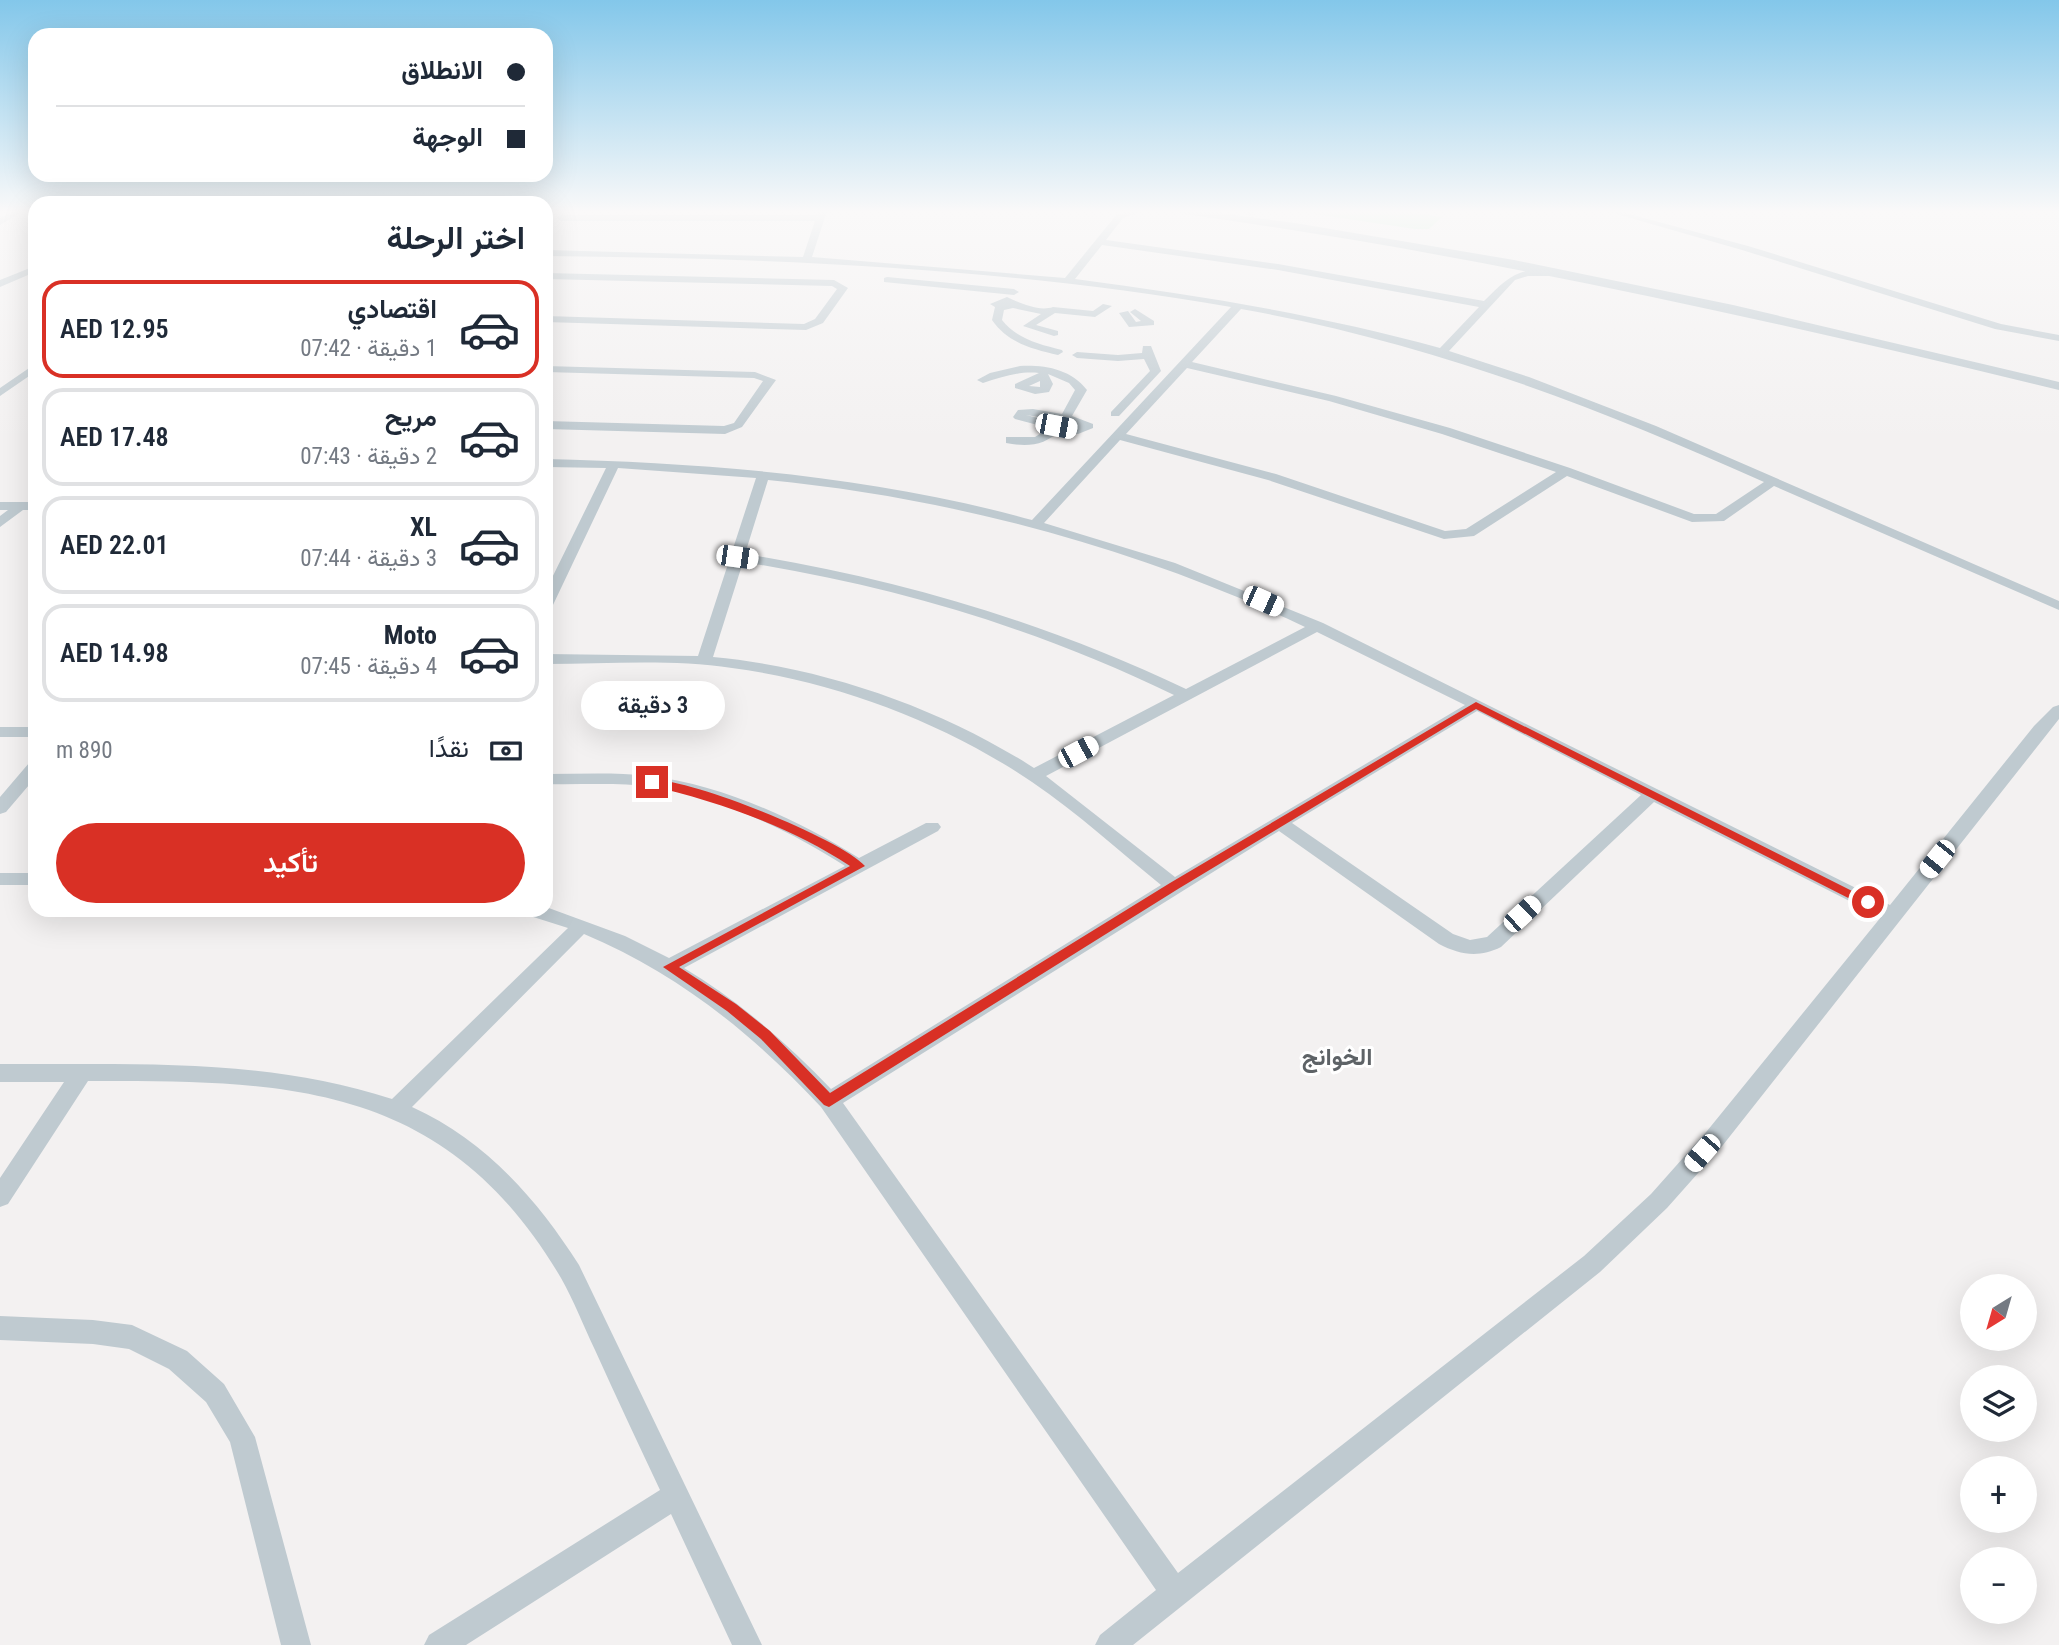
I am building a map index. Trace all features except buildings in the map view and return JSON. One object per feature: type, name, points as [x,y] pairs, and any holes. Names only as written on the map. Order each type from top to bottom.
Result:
[{"type":"street","points":[[553,319],[810,326],[822,317],[840,293],[837,288]]},
{"type":"street","points":[[932,288],[1009,301],[1048,312],[1062,309],[1095,314],[1107,306]]},
{"type":"street","points":[[1019,288],[997,320],[1006,331],[1031,345],[1060,354],[1107,358],[1147,352],[1156,366],[1154,373],[1115,414]]},
{"type":"street","points":[[1119,288],[1238,306],[1346,327],[1442,352],[1615,412],[2059,606]]},
{"type":"street","points":[[1392,288],[1487,305]]},
{"type":"street","points":[[1442,352],[1503,288]]},
{"type":"street","points":[[1639,288],[1804,324],[2059,386]]},
{"type":"street","points":[[1677,288],[1786,311],[2059,377]]},
{"type":"street","points":[[1873,288],[1999,327],[2059,338]]},
{"type":"street","points":[[1032,309],[1056,301],[1127,310],[1143,291]]},
{"type":"street","points":[[1037,524],[1238,306]]},
{"type":"street","points":[[1048,312],[1028,326],[1054,333]]},
{"type":"street","points":[[1045,373],[1060,354]]},
{"type":"street","points":[[1185,363],[1370,408],[1566,471],[1686,516],[1705,520],[1719,518],[1774,481]]},
{"type":"street","points":[[553,369],[744,374],[762,379],[765,384],[744,418],[730,429],[553,425]]},
{"type":"street","points":[[983,380],[1015,370],[1045,373],[1072,380],[1081,390],[1079,400],[1040,440],[1010,440]]},
{"type":"street","points":[[0,393],[28,372]]},
{"type":"street","points":[[1060,422],[1078,430],[1089,428],[1119,435],[1272,477],[1444,536],[1469,533],[1566,471]]},
{"type":"street","points":[[553,463],[614,464],[764,474],[931,499],[1037,524],[1191,573],[1318,626],[1892,915]]},
{"type":"street","points":[[553,590],[614,464]]},
{"type":"street","points":[[704,661],[764,474]]},
{"type":"street","points":[[0,506],[28,506]]},
{"type":"street","points":[[0,523],[20,506]]},
{"type":"street","points":[[737,557],[877,582],[981,610],[1084,647],[1187,695]]},
{"type":"street","points":[[1034,775],[1318,626]]},
{"type":"street","points":[[553,659],[704,661],[789,675],[872,700],[977,743],[1034,775],[1174,886]]},
{"type":"street","points":[[829,1101],[1174,886],[1476,705]]},
{"type":"street","points":[[1110,1645],[1555,1295],[1628,1232],[1715,1138],[2059,710]]},
{"type":"street","points":[[0,732],[28,732]]},
{"type":"street","points":[[0,808],[28,775]]},
{"type":"street","points":[[553,779],[637,780],[681,788],[787,826],[825,844],[859,866]]},
{"type":"street","points":[[1281,824],[1454,944],[1472,948],[1488,946],[1652,794]]},
{"type":"street","points":[[669,967],[932,827]]},
{"type":"street","points":[[0,878],[28,879]]},
{"type":"street","points":[[553,916],[581,926],[669,967],[731,1007],[765,1035],[829,1101],[1175,1593]]},
{"type":"street","points":[[396,1109],[581,926]]},
{"type":"street","points":[[0,1073],[256,1079],[327,1090],[396,1109],[422,1122],[474,1158],[517,1198],[543,1229],[571,1273],[747,1645]]},
{"type":"street","points":[[0,1197],[81,1074]]},
{"type":"street","points":[[0,1328],[93,1332],[132,1337],[178,1360],[215,1393],[242,1437],[296,1645]]},
{"type":"street","points":[[439,1645],[676,1495]]},
{"type":"district","name":"الخوانج","points":[[1337,1057]]},
{"type":"route","points":[[652,782],[681,788],[767,818],[825,844],[859,866],[669,967],[731,1007],[765,1035],[798,1066],[829,1101],[1174,886],[1476,705],[1868,902]]}]
